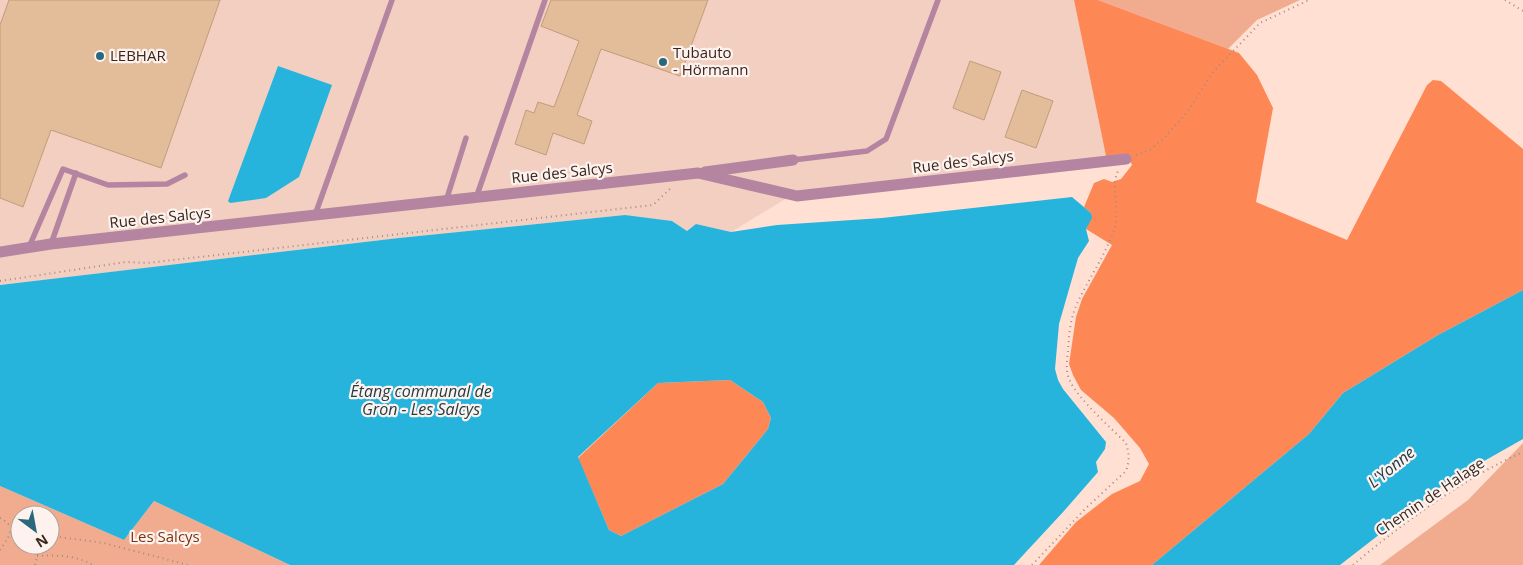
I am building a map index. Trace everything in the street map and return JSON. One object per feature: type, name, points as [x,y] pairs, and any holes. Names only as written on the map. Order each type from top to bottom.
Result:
[{"type":"street","name":"Rue des Salcys","points":[[0,252],[51,244],[698,173],[797,196],[1126,159]]},
{"type":"street","points":[[698,173],[793,160]]},
{"type":"lane","points":[[315,216],[392,0]]},
{"type":"lane","points":[[476,198],[545,0]]},
{"type":"lane","points":[[793,160],[867,151],[886,139],[938,0]]},
{"type":"lane","points":[[446,201],[466,138]]},
{"type":"lane","points":[[28,249],[63,169],[108,185],[167,184],[184,175]]},
{"type":"lane","points":[[51,244],[76,173]]},
{"type":"path","points":[[1032,565],[1085,509],[1126,471],[1129,462],[1129,452],[1126,443],[1077,392],[1069,380],[1066,368],[1070,329],[1076,307],[1102,257],[1115,225],[1115,180],[1119,168],[1126,159],[1150,150],[1163,140],[1189,110],[1213,72],[1260,23],[1309,0]]},
{"type":"path","points":[[1505,0],[1523,11]]},
{"type":"path","points":[[0,281],[126,262],[146,263],[652,205],[684,175]]},
{"type":"path","name":"Chemin de Halage","points":[[1353,565],[1407,523],[1445,497],[1523,452]]},
{"type":"path","points":[[0,518],[10,527]]},
{"type":"path","points":[[0,550],[10,531]]},
{"type":"path","points":[[60,536],[104,543],[188,565]]},
{"type":"path","points":[[35,565],[37,556],[60,555],[81,559],[92,565]]},
{"type":"shaded area","points":[[0,0],[1074,0],[1106,156],[797,192],[731,232],[696,224],[687,231],[672,221],[625,215],[399,238],[0,285]]},
{"type":"shaded area","points":[[1074,0],[1098,0],[1239,53],[1257,75],[1273,108],[1256,202],[1347,240],[1427,85],[1433,80],[1441,81],[1523,149],[1523,290],[1438,335],[1343,393],[1309,434],[1152,565],[1039,565],[1076,522],[1112,494],[1140,481],[1149,464],[1140,448],[1114,418],[1081,390],[1069,364],[1076,317],[1082,299],[1112,245],[1086,229],[1091,213],[1084,207],[1094,183],[1104,179],[1112,182],[1121,179],[1132,165],[1130,161],[1106,156]]},
{"type":"shaded area","points":[[730,380],[763,402],[771,418],[768,429],[723,484],[621,536],[609,530],[578,458],[658,383]]},
{"type":"green space","points":[[1098,0],[1300,0],[1257,20],[1228,49]]},
{"type":"green space","points":[[1523,443],[1523,565],[1380,565],[1468,500]]},
{"type":"green space","name":"Les Salcys","points":[[0,486],[44,505],[10,505],[10,555],[60,555],[60,512],[124,540],[154,501],[290,565],[0,565]]},
{"type":"water","points":[[278,66],[332,85],[299,177],[266,198],[230,203],[228,201]]},
{"type":"water","name":"Étang communal de Gron - Les Salcys","points":[[1072,197],[1091,213],[1092,218],[1086,229],[1089,241],[1078,258],[1059,324],[1055,369],[1063,389],[1106,442],[1105,449],[1096,462],[1098,472],[1014,565],[290,565],[154,501],[124,540],[60,512],[60,505],[44,505],[0,486],[0,285],[399,238],[625,215],[672,221],[687,231],[696,224],[731,232],[777,225],[882,218]],"holes":[[[730,380],[763,402],[771,418],[768,429],[723,484],[621,536],[609,530],[578,457],[658,383]]]},
{"type":"water","name":"L'Yonne","points":[[1523,290],[1523,439],[1447,482],[1340,565],[1152,565],[1309,434],[1343,393],[1438,335]]},
{"type":"building","name":"LEBHAR","points":[[9,0],[220,0],[161,168],[51,130],[23,207],[0,198],[0,25]]},
{"type":"building","name":"Tubauto - Hörmann","points":[[551,0],[708,0],[680,76],[601,49],[577,115],[592,121],[584,144],[553,133],[546,155],[515,144],[526,110],[534,113],[538,102],[554,107],[579,41],[541,26]]},
{"type":"building","points":[[970,61],[1001,72],[984,120],[953,108]]},
{"type":"building","points":[[1022,90],[1053,101],[1036,148],[1005,137]]},
{"type":"place","name":"LEBHAR","points":[[100,56]]},
{"type":"place","name":"Tubauto - Hörmann","points":[[663,62]]}]
